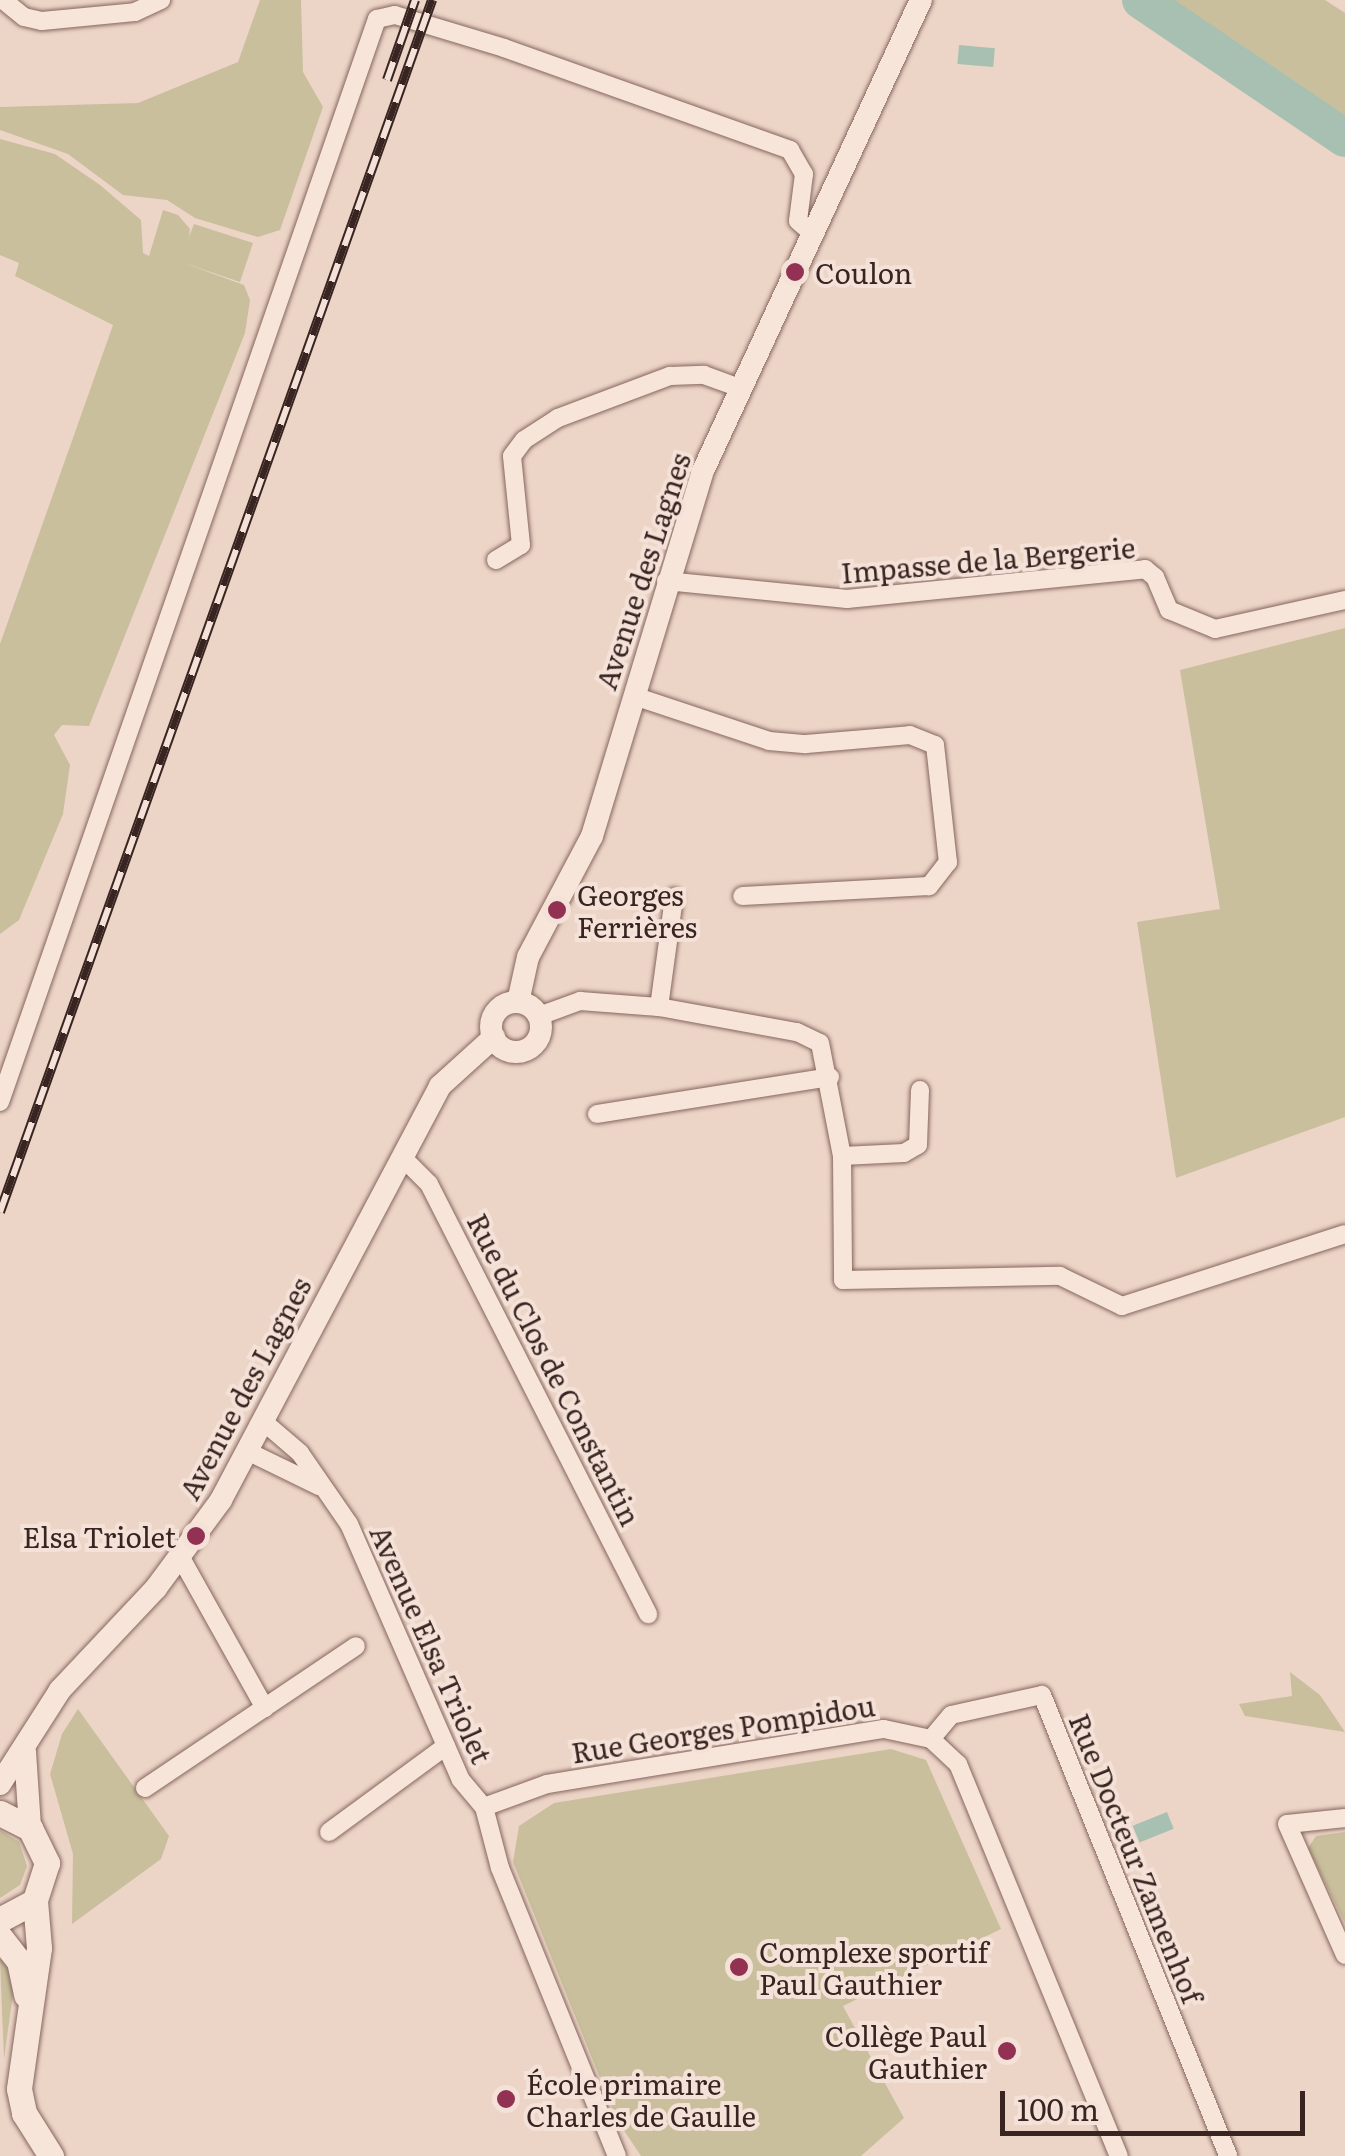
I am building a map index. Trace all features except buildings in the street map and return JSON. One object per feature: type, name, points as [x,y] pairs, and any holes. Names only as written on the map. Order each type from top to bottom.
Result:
[{"type":"main road","points":[[0,1813],[30,1828],[47,1863],[34,1901],[38,1948],[28,2009],[9,2083],[51,2156]]},
{"type":"main road","points":[[0,1920],[34,1901]]},
{"type":"main road","points":[[0,1937],[19,1960],[28,2009]]},
{"type":"street","points":[[4,0],[24,17],[42,21],[135,12],[161,0]]},
{"type":"street","name":"Avenue des Lagnes","points":[[518,1002],[528,957],[592,836],[666,581],[738,388],[814,235],[921,0]]},
{"type":"street","points":[[0,1102],[378,19],[395,15],[504,48],[790,150],[804,174],[798,221],[814,235]]},
{"type":"street","points":[[496,560],[521,545],[512,456],[524,440],[558,418],[670,376],[704,375],[738,388]]},
{"type":"street","name":"Impasse de la Bergerie","points":[[666,581],[847,599],[1145,569],[1156,576],[1169,610],[1216,629],[1345,600]]},
{"type":"street","points":[[634,696],[768,741],[806,744],[910,734],[935,746],[948,862],[929,886],[742,896]]},
{"type":"street","points":[[659,1006],[674,898]]},
{"type":"street","points":[[538,1016],[580,1001],[659,1006],[797,1032],[820,1043],[830,1077],[842,1156],[843,1280],[1060,1276],[1122,1306],[1345,1234]]},
{"type":"street","points":[[518,1002],[538,1016],[540,1033],[531,1047],[506,1050],[494,1038],[496,1013],[518,1002]]},
{"type":"street","name":"Avenue des Lagnes","points":[[0,1784],[25,1752],[60,1690],[181,1558],[248,1452],[402,1157],[452,1070],[494,1038]]},
{"type":"street","points":[[597,1114],[830,1077]]},
{"type":"street","points":[[842,1156],[904,1153],[918,1145],[920,1090]]},
{"type":"street","name":"Rue du Clos de Constantin","points":[[402,1157],[429,1184],[648,1614]]},
{"type":"street","name":"Avenue Elsa Triolet","points":[[264,1422],[289,1440],[324,1489],[365,1559],[467,1792],[484,1806],[500,1868],[617,2156]]},
{"type":"street","points":[[248,1452],[324,1489]]},
{"type":"street","points":[[181,1558],[264,1708]]},
{"type":"street","points":[[145,1788],[356,1646]]},
{"type":"street","name":"Rue Docteur Zamenhof","points":[[932,1739],[950,1715],[1042,1695],[1228,2156]]},
{"type":"street","name":"Rue Georges Pompidou","points":[[484,1806],[547,1784],[884,1730],[932,1739]]},
{"type":"street","points":[[932,1739],[958,1764],[1120,2156]]},
{"type":"street","points":[[329,1832],[446,1746]]},
{"type":"street","points":[[25,1752],[30,1828]]},
{"type":"street","points":[[1345,1818],[1287,1824],[1345,1956]]},
{"type":"shaded area","points":[[260,0],[301,0],[303,72],[323,107],[280,230],[258,237],[195,218],[167,200],[123,195],[68,154],[0,130],[0,107],[138,103],[238,62]]},
{"type":"shaded area","points":[[1173,0],[1325,0],[1345,13],[1345,119]]},
{"type":"shaded area","points":[[959,45],[995,48],[993,67],[957,64]]},
{"type":"shaded area","points":[[0,139],[55,154],[100,185],[141,220],[143,253],[149,256],[163,210],[178,215],[190,229],[189,237],[194,224],[253,243],[240,282],[181,262],[244,285],[250,300],[245,333],[89,726],[62,725],[54,735],[70,765],[63,814],[19,920],[0,934],[0,644],[113,325],[15,276],[19,263],[0,255]]},
{"type":"shaded area","points":[[1345,628],[1345,1117],[1176,1178],[1137,922],[1220,909],[1180,670]]},
{"type":"shaded area","points":[[1290,1672],[1320,1695],[1345,1732],[1245,1716],[1239,1704],[1292,1696]]},
{"type":"shaded area","points":[[78,1709],[169,1836],[161,1859],[72,1924],[73,1854],[50,1774],[62,1734]]},
{"type":"shaded area","name":"Complexe sportif Paul Gauthier","points":[[891,1749],[926,1760],[1001,1929],[843,2006],[904,2118],[861,2156],[641,2156],[617,2120],[513,1862],[519,1826],[554,1803]]},
{"type":"shaded area","points":[[1167,1812],[1174,1829],[1139,1843],[1133,1826]]},
{"type":"shaded area","points":[[0,1830],[19,1842],[27,1866],[20,1885],[0,1898]]},
{"type":"shaded area","points":[[1345,1832],[1345,1923],[1308,1848],[1316,1836]]},
{"type":"shaded area","points":[[0,1960],[7,1960],[14,1986],[4,2059]]},
{"type":"waterway","points":[[1141,0],[1345,138]]},
{"type":"railway","points":[[387,80],[415,0]]},
{"type":"railway","points":[[0,1212],[432,0]]},
{"type":"place","name":"Coulon","points":[[795,272]]},
{"type":"place","name":"Georges Ferrières","points":[[557,910]]},
{"type":"place","name":"Elsa Triolet","points":[[196,1536]]},
{"type":"place","name":"Complexe sportif Paul Gauthier","points":[[739,1967]]},
{"type":"place","name":"Collège Paul Gauthier","points":[[1007,2051]]},
{"type":"place","name":"École primaire Charles de Gaulle","points":[[506,2099]]}]
